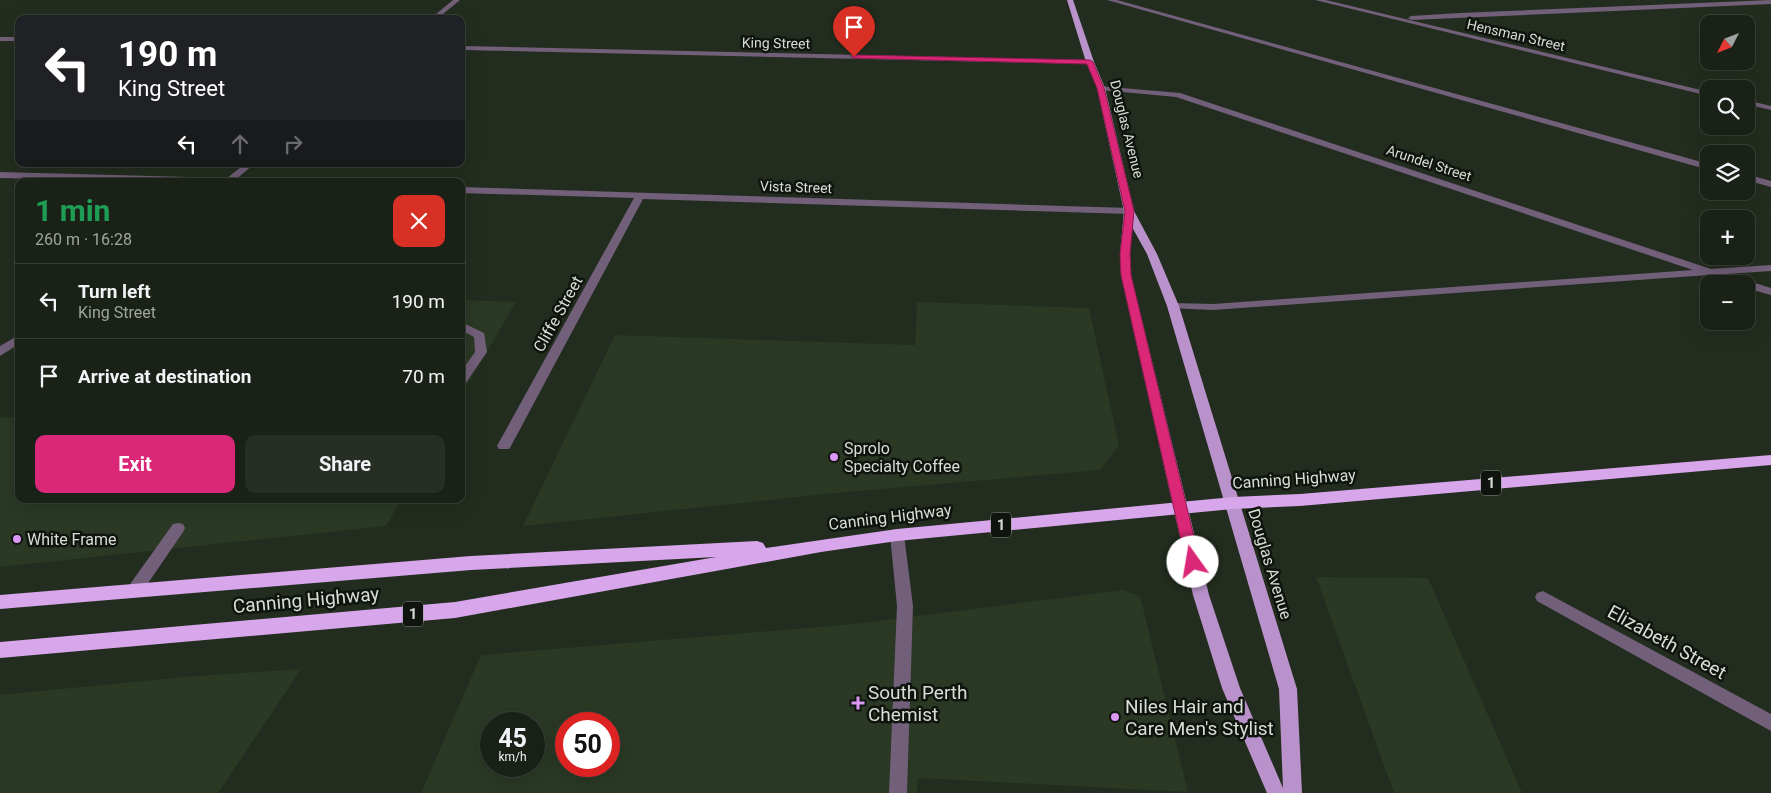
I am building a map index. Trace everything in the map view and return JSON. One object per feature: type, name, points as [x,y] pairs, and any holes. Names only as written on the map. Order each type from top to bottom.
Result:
[{"type":"highway","name":"Canning Highway","points":[[0,650],[455,610],[821,545],[897,535],[1181,508],[1300,500],[1771,460]]},
{"type":"highway","name":"Canning Highway","points":[[0,602],[471,563],[821,545]]},
{"type":"main road","name":"Douglas Avenue","points":[[1070,0],[1090,62],[1101,88],[1129,211],[1152,254],[1174,306],[1288,689],[1292,793]]},
{"type":"main road","name":"Douglas Avenue","points":[[1129,211],[1125,254],[1126,275],[1201,596],[1228,679],[1276,793]]},
{"type":"street","points":[[438,15],[457,0]]},
{"type":"street","points":[[1110,0],[1700,164]]},
{"type":"street","name":"Hensman Street","points":[[1318,0],[1700,92]]},
{"type":"street","points":[[1398,19],[1771,2]]},
{"type":"street","points":[[0,39],[15,40]]},
{"type":"street","name":"King Street","points":[[465,48],[1090,62]]},
{"type":"street","name":"Arundel Street","points":[[1101,88],[1177,95],[1720,275]]},
{"type":"street","points":[[1755,104],[1771,108]]},
{"type":"street","points":[[231,178],[246,167]]},
{"type":"street","points":[[0,175],[114,178]]},
{"type":"street","points":[[1755,180],[1771,184]]},
{"type":"street","name":"Vista Street","points":[[465,190],[1129,211]]},
{"type":"street","name":"Cliffe Street","points":[[504,446],[640,196]]},
{"type":"street","points":[[1174,306],[1213,307],[1771,268]]},
{"type":"street","name":"Arundel Street","points":[[1755,287],[1771,292]]},
{"type":"street","points":[[465,327],[480,334],[481,352],[465,375]]},
{"type":"street","points":[[0,352],[15,341]]},
{"type":"street","points":[[134,590],[178,528]]},
{"type":"street","points":[[897,535],[905,606],[898,793]]},
{"type":"street","name":"Elizabeth Street","points":[[1543,597],[1771,724]]},
{"type":"shaded area","points":[[465,300],[516,302],[465,389]]},
{"type":"shaded area","points":[[917,302],[1089,308],[1119,445],[1100,470],[836,493],[523,526],[615,335],[915,345]]},
{"type":"shaded area","points":[[0,417],[15,418],[15,503],[400,503],[386,526],[0,567]]},
{"type":"shaded area","points":[[1316,577],[1428,578],[1522,793],[1394,793]]},
{"type":"shaded area","points":[[1123,590],[1140,596],[1188,792],[918,778],[917,793],[421,793],[481,655],[855,624]]},
{"type":"shaded area","points":[[301,669],[218,793],[0,793],[0,695],[183,677]]},
{"type":"place","name":"Sprolo Specialty Coffee","points":[[834,457]]},
{"type":"place","name":"White Frame","points":[[17,539]]},
{"type":"place","name":"South Perth Chemist","points":[[858,703]]},
{"type":"place","name":"Niles Hair and Care Men's Stylist","points":[[1115,717]]},
{"type":"route","points":[[854,57],[1090,62],[1101,88],[1129,211],[1125,254],[1126,275],[1132,308],[1193,562]]}]
